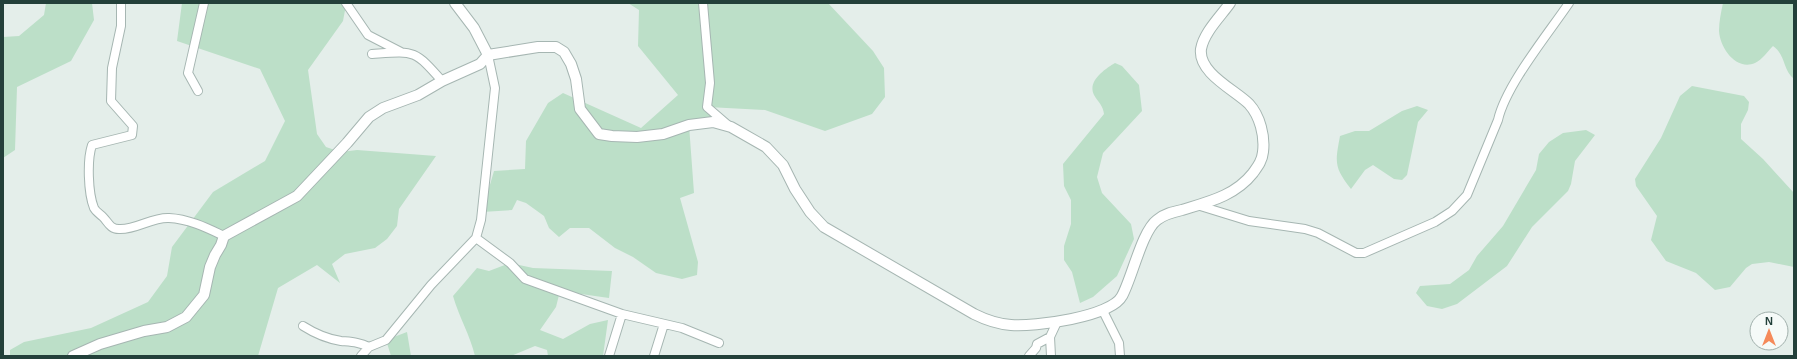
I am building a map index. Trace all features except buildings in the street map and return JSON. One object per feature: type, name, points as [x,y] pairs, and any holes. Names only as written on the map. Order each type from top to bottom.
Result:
[{"type":"street","points":[[122,3],[121,26],[112,68],[111,101],[133,126],[132,135],[92,145],[90,153],[90,187],[94,209],[108,224],[117,229],[131,228],[166,218],[191,222],[224,236]]},
{"type":"street","points":[[198,91],[188,73],[204,3]]},
{"type":"street","points":[[346,3],[368,35],[402,52]]},
{"type":"street","points":[[362,356],[369,347],[386,340],[431,284],[476,238],[482,216],[495,88],[488,55],[474,28],[455,3]]},
{"type":"street","points":[[703,3],[710,83],[707,107],[731,127],[766,147],[783,164],[795,189],[810,212],[824,227],[854,246],[892,265],[974,314],[988,321],[1021,326],[1057,322],[1113,306],[1122,296],[1152,223],[1161,216],[1229,194],[1241,187],[1261,163],[1263,152],[1261,129],[1254,111],[1249,104],[1210,72],[1202,57],[1201,50],[1203,42],[1230,3]]},
{"type":"street","points":[[1197,205],[1249,221],[1305,229],[1324,236],[1356,253],[1364,253],[1435,222],[1452,211],[1467,195],[1498,120],[1501,108],[1522,72],[1569,3]]},
{"type":"street","points":[[73,356],[100,344],[144,330],[167,328],[186,317],[204,295],[210,267],[221,246],[224,236],[297,196],[342,149],[369,117],[383,108],[418,95],[442,81],[480,64],[488,55],[538,47],[556,47],[564,52],[571,64],[576,79],[580,109],[599,134],[637,137],[663,134],[689,125],[713,122],[731,127]]},
{"type":"street","points":[[372,54],[402,52],[415,54],[425,61],[442,81]]},
{"type":"street","points":[[476,238],[510,263],[525,279],[622,314],[682,328],[719,343]]},
{"type":"street","points":[[1103,310],[1118,343],[1120,356]]},
{"type":"street","points":[[609,356],[622,314]]},
{"type":"street","points":[[1052,356],[1050,337],[1057,322]]},
{"type":"street","points":[[654,356],[664,324]]},
{"type":"street","points":[[303,326],[314,333],[341,341],[352,341],[369,347]]},
{"type":"street","points":[[1028,356],[1036,348],[1037,344],[1050,337]]},
{"type":"green space","points":[[46,3],[92,3],[94,20],[71,61],[17,87],[15,150],[3,158],[3,37],[19,36],[44,15]]},
{"type":"green space","points":[[182,3],[345,3],[346,5],[343,21],[308,70],[317,134],[326,147],[341,152],[357,150],[436,156],[399,209],[397,226],[387,239],[375,248],[345,254],[332,264],[340,283],[317,265],[278,288],[258,356],[10,356],[10,350],[24,342],[91,328],[148,302],[167,276],[172,247],[213,192],[265,161],[285,121],[260,69],[177,41]]},
{"type":"green space","points":[[628,3],[828,3],[873,51],[884,68],[885,97],[872,114],[825,131],[765,110],[708,107],[731,127],[689,125],[694,193],[680,198],[698,262],[697,275],[682,279],[656,273],[633,257],[615,248],[589,228],[570,228],[559,237],[549,228],[544,216],[526,203],[517,200],[512,210],[482,212],[494,171],[525,169],[526,141],[548,103],[563,93],[641,128],[678,95],[638,46],[639,10]]},
{"type":"green space","points":[[1723,3],[1794,3],[1794,79],[1787,71],[1780,54],[1773,46],[1758,62],[1748,65],[1736,61],[1730,56],[1722,44],[1719,31]]},
{"type":"green space","points":[[1115,63],[1122,66],[1139,85],[1142,111],[1103,153],[1097,177],[1102,193],[1131,224],[1134,239],[1117,276],[1093,297],[1080,303],[1072,272],[1064,260],[1064,246],[1071,224],[1071,200],[1064,186],[1063,164],[1104,114],[1092,90],[1093,85],[1098,76]]},
{"type":"green space","points":[[1692,86],[1744,96],[1749,102],[1748,110],[1741,124],[1741,139],[1763,159],[1794,193],[1794,267],[1769,262],[1752,264],[1746,268],[1730,287],[1715,290],[1696,273],[1666,261],[1651,240],[1657,216],[1636,186],[1635,179],[1661,138],[1680,96]]},
{"type":"green space","points":[[1417,106],[1428,110],[1418,122],[1407,175],[1402,180],[1394,179],[1373,165],[1365,170],[1351,189],[1341,175],[1337,164],[1340,136],[1355,131],[1369,131],[1402,111]]},
{"type":"green space","points":[[1586,130],[1595,135],[1575,161],[1571,184],[1568,191],[1532,227],[1507,266],[1457,304],[1442,309],[1427,306],[1416,293],[1420,286],[1450,284],[1469,270],[1477,256],[1503,226],[1536,170],[1539,154],[1549,142],[1563,133]]},
{"type":"green space","points":[[510,263],[533,268],[612,271],[609,298],[560,291],[556,307],[540,330],[563,339],[590,324],[608,320],[603,356],[548,356],[547,350],[535,346],[511,356],[475,356],[453,296],[477,268],[489,271]]},
{"type":"green space","points":[[407,332],[411,356],[391,356],[386,340]]}]
